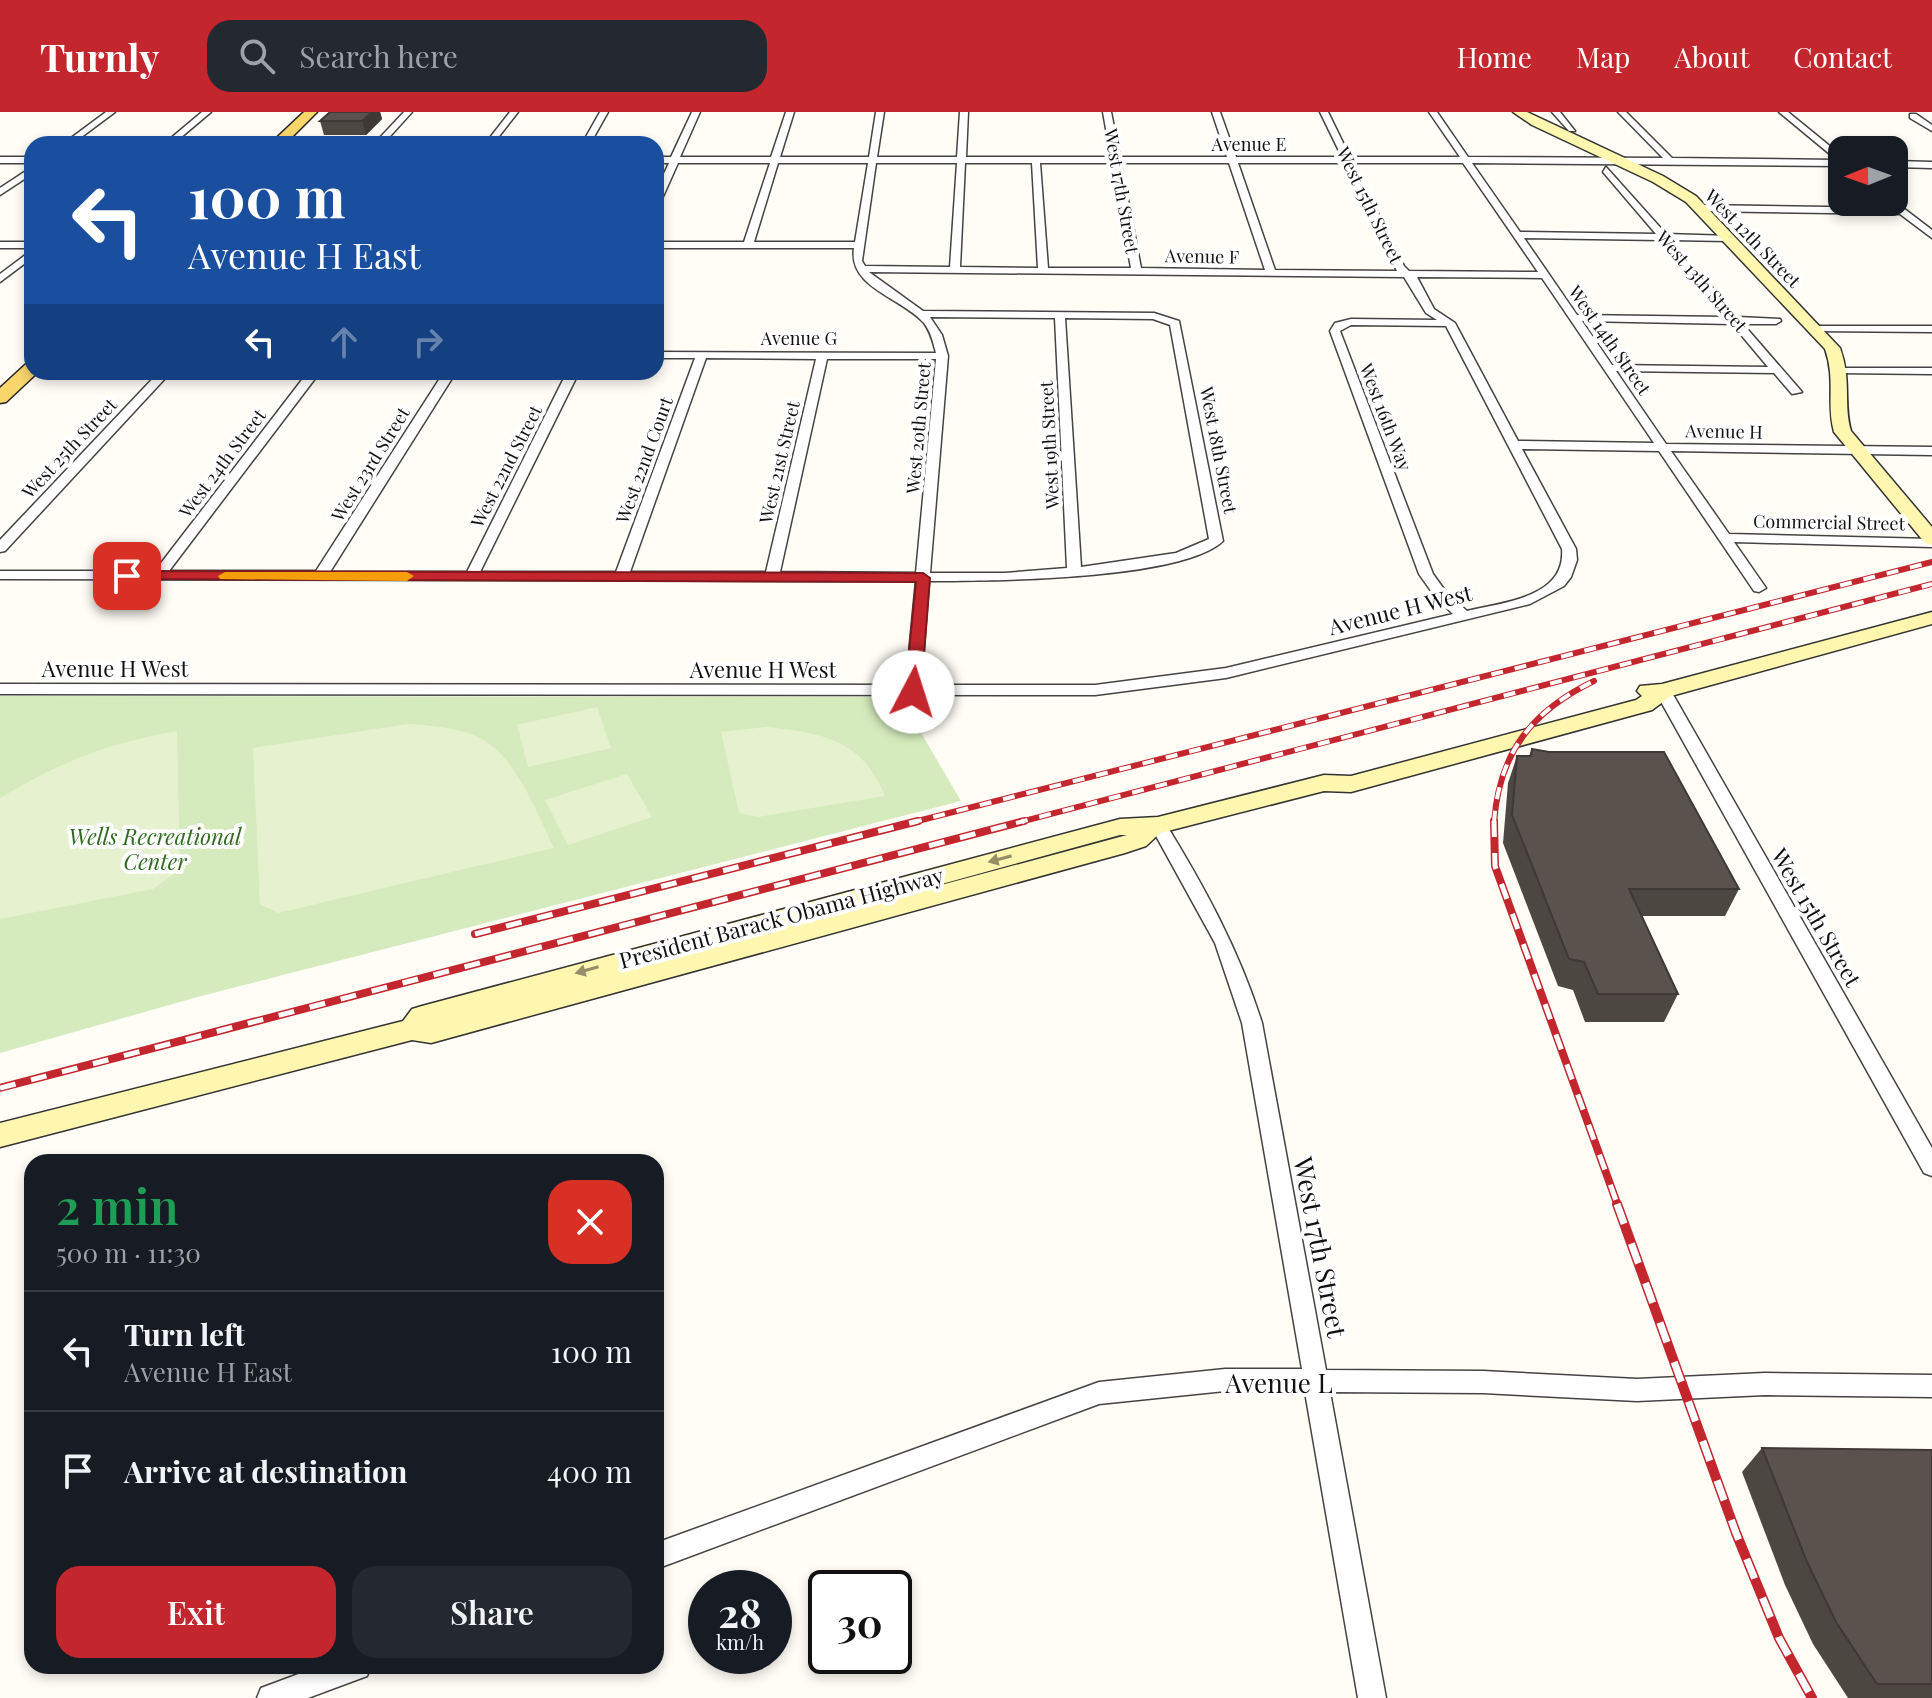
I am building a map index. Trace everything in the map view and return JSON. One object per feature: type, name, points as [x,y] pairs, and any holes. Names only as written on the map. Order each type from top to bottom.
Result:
[{"type":"main road","points":[[286,136],[311,112]]},
{"type":"main road","points":[[0,398],[24,376]]},
{"type":"street","points":[[78,136],[111,112]]},
{"type":"street","points":[[178,136],[207,112]]},
{"type":"street","points":[[386,136],[408,112]]},
{"type":"street","points":[[495,136],[514,112]]},
{"type":"street","points":[[590,136],[604,112]]},
{"type":"street","points":[[664,185],[696,112]]},
{"type":"street","points":[[748,245],[790,112]]},
{"type":"street","points":[[860,269],[857,245],[880,112]]},
{"type":"street","points":[[955,269],[964,112]]},
{"type":"street","name":"West 17th Street","points":[[1107,112],[1136,271]]},
{"type":"street","points":[[1216,112],[1271,272]]},
{"type":"street","name":"West 15th Street","points":[[1324,112],[1400,268],[1413,279],[1430,311],[1450,323],[1569,549],[1570,569],[1560,583]]},
{"type":"street","name":"West 14th Street","points":[[1433,112],[1759,588]]},
{"type":"street","name":"West 12th Street","points":[[1504,112],[1538,132],[1610,165],[1669,184],[1700,208],[1817,329],[1832,348],[1840,371]]},
{"type":"street","name":"West 12th Street","points":[[1519,112],[1610,165]]},
{"type":"street","points":[[1556,112],[1572,129]]},
{"type":"street","points":[[1622,112],[1670,161]]},
{"type":"street","points":[[1783,112],[1828,150]]},
{"type":"street","points":[[1913,116],[1932,129]]},
{"type":"street","points":[[0,160],[24,160]]},
{"type":"street","name":"Avenue E","points":[[664,160],[1465,160],[1610,165],[1670,161],[1828,162]]},
{"type":"street","points":[[1036,160],[1043,270]]},
{"type":"street","points":[[1908,164],[1932,165]]},
{"type":"street","name":"West 13th Street","points":[[1610,165],[1664,237],[1796,392]]},
{"type":"street","points":[[0,192],[24,176]]},
{"type":"street","points":[[1700,208],[1828,210]]},
{"type":"street","points":[[1908,215],[1932,235]]},
{"type":"street","points":[[1516,235],[1728,238]]},
{"type":"street","points":[[0,245],[24,245]]},
{"type":"street","points":[[664,245],[857,245]]},
{"type":"street","points":[[0,279],[24,260]]},
{"type":"street","name":"Avenue F","points":[[860,269],[1543,275]]},
{"type":"street","name":"West 20th Street","points":[[860,269],[869,279],[921,314],[938,334],[942,356],[913,692]]},
{"type":"street","points":[[921,314],[1060,315]]},
{"type":"street","name":"West 18th Street","points":[[1060,315],[1168,319],[1177,326],[1216,541],[1202,550],[1074,573]]},
{"type":"street","name":"West 19th Street","points":[[1060,315],[1074,573]]},
{"type":"street","points":[[1573,318],[1776,321]]},
{"type":"street","name":"West 16th Way","points":[[1450,323],[1351,322],[1339,325],[1335,331],[1426,574],[1441,595],[1464,616]]},
{"type":"street","points":[[1817,329],[1932,329]]},
{"type":"street","name":"Avenue G","points":[[664,355],[942,356]]},
{"type":"street","name":"West 21st Street","points":[[772,577],[822,355]]},
{"type":"street","name":"West 22nd Court","points":[[621,577],[701,356]]},
{"type":"street","points":[[1608,368],[1776,370]]},
{"type":"street","points":[[1932,371],[1840,371],[1837,415],[1843,432],[1856,450],[1932,541]]},
{"type":"street","name":"West 25th Street","points":[[0,548],[158,380]]},
{"type":"street","name":"West 24th Street","points":[[158,576],[308,380]]},
{"type":"street","name":"West 23rd Street","points":[[320,576],[445,380]]},
{"type":"street","name":"West 22nd Street","points":[[471,577],[569,380]]},
{"type":"street","name":"Avenue H","points":[[1516,445],[1932,451]]},
{"type":"street","name":"Commercial Street","points":[[1725,538],[1932,541]]},
{"type":"street","points":[[0,575],[923,578],[1074,573]]},
{"type":"street","name":"Avenue H West","points":[[0,689],[1064,691],[1184,680],[1533,599],[1560,583]]},
{"type":"street","name":"President Barack Obama Highway","points":[[0,1135],[412,1029],[431,1032],[1137,840],[1158,825],[1324,783],[1351,784],[1644,705],[1663,691],[1932,618]]},
{"type":"street","name":"West 15th Street","points":[[1663,691],[1932,1167]]},
{"type":"street","name":"West 17th Street","points":[[1158,825],[1213,916],[1241,982],[1252,1023],[1372,1698]]},
{"type":"street","name":"Avenue L","points":[[664,1553],[1099,1393],[1225,1380],[1483,1382],[1637,1390],[1765,1384],[1932,1386]]},
{"type":"street","points":[[271,1698],[336,1674]]},
{"type":"green space","name":"Wells Recreational Center","points":[[0,696],[900,697],[961,801],[201,996],[0,1053]]},
{"type":"green space","points":[[597,707],[611,748],[528,767],[517,725]]},
{"type":"green space","points":[[408,724],[464,732],[494,748],[525,788],[554,848],[278,913],[260,904],[253,748]]},
{"type":"green space","points":[[766,727],[805,732],[838,742],[865,762],[885,796],[758,817],[739,813],[721,732]]},
{"type":"green space","points":[[177,731],[180,869],[153,889],[0,919],[0,798],[43,774],[106,748]]},
{"type":"green space","points":[[627,774],[652,817],[568,845],[545,800]]},
{"type":"building","points":[[330,112],[372,112],[362,121],[320,121]]},
{"type":"building","points":[[1532,749],[1549,752],[1664,752],[1739,889],[1629,889],[1678,994],[1598,994],[1584,962],[1569,959],[1512,815],[1517,756],[1531,756]]},
{"type":"building","points":[[1762,1448],[1932,1450],[1932,1684],[1877,1684],[1836,1622],[1807,1562]]},
{"type":"railway","points":[[910,823],[1932,562]]},
{"type":"railway","points":[[1016,823],[1932,584]]},
{"type":"railway","points":[[1494,823],[1503,775],[1523,737],[1536,720],[1553,706],[1594,681]]},
{"type":"railway","points":[[475,934],[918,821]]},
{"type":"railway","points":[[0,1088],[1024,821]]},
{"type":"railway","points":[[1494,823],[1495,866],[1618,1206]]},
{"type":"railway","points":[[1617,1204],[1736,1533],[1779,1638],[1812,1698]]},
{"type":"slow traffic","points":[[225,576],[407,576]]},
{"type":"route","points":[[127,576],[923,578],[913,692]]}]
